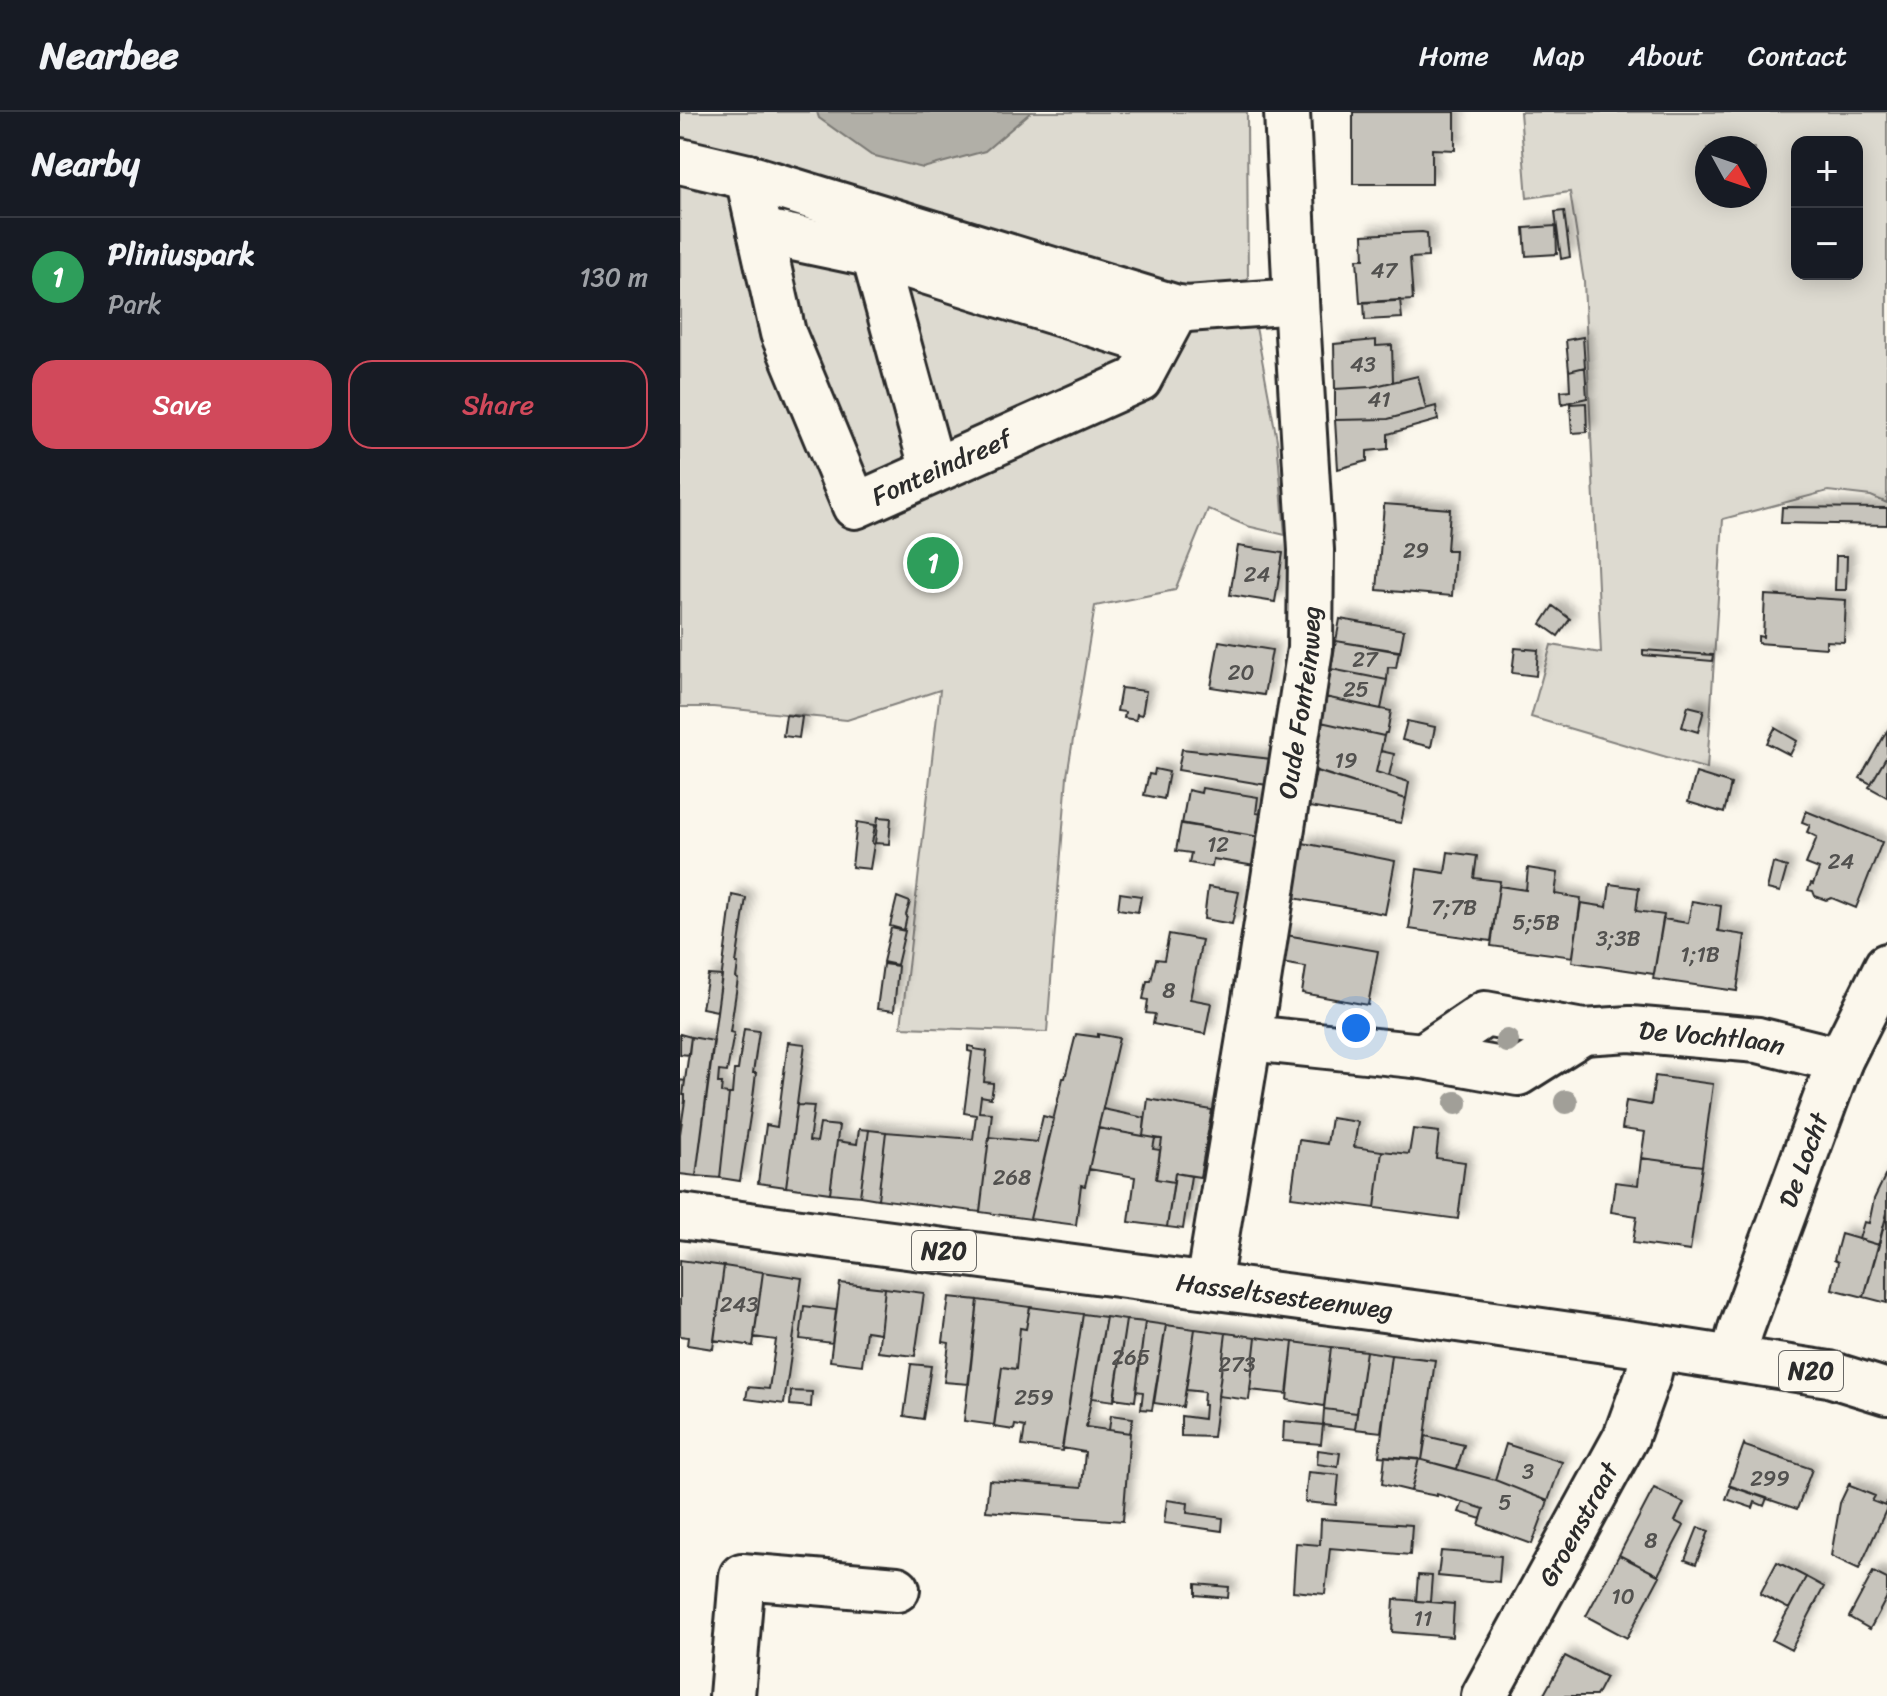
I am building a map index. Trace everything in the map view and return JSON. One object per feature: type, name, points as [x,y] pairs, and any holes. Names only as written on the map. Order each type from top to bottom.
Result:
[{"type":"street","name":"Oude Fonteinweg","points":[[1208,1285],[1310,649],[1311,550],[1287,112]]},
{"type":"street","points":[[680,161],[748,177],[1167,326]]},
{"type":"street","name":"Fonteindreef","points":[[748,177],[783,333],[855,506],[1139,379],[1167,326]]},
{"type":"street","points":[[760,231],[874,255],[1167,326]]},
{"type":"street","points":[[874,255],[933,471]]},
{"type":"street","points":[[1167,326],[1187,309],[1296,301]]},
{"type":"street","name":"De Locht","points":[[1733,1358],[1840,1060],[1887,966]]},
{"type":"street","name":"De Vochtlaan","points":[[1249,1038],[1423,1056],[1518,1073],[1583,1032],[1630,1029],[1758,1040],[1840,1060]]},
{"type":"street","name":"Hasseltsesteenweg","points":[[680,1216],[1733,1358],[1829,1374],[1887,1392]]},
{"type":"street","name":"Groenstraat","points":[[1484,1696],[1626,1437],[1655,1347]]},
{"type":"street","points":[[732,1696],[742,1576],[897,1589]]},
{"type":"shaded area","points":[[680,112],[1247,112],[1248,284],[1277,440],[1285,535],[1247,526],[1208,509],[1175,590],[1095,606],[1067,776],[1047,1032],[901,1027],[940,690],[847,720],[713,707],[680,707]]},
{"type":"shaded area","points":[[817,112],[1031,112],[985,151],[923,168],[871,155],[819,118]]},
{"type":"shaded area","points":[[1520,112],[1887,112],[1887,503],[1871,496],[1828,491],[1723,519],[1707,769],[1531,717],[1551,645],[1601,653],[1584,282],[1570,192],[1527,198]]},
{"type":"building","points":[[1353,112],[1455,112],[1455,150],[1432,149],[1432,184],[1353,184]]},
{"type":"building","points":[[1564,211],[1570,257],[1561,259],[1555,212]]},
{"type":"building","points":[[1556,226],[1557,254],[1526,256],[1524,228]]},
{"type":"building","points":[[1427,233],[1428,257],[1410,258],[1413,300],[1360,303],[1357,259],[1364,259],[1363,235]]},
{"type":"building","points":[[1400,300],[1402,318],[1365,320],[1364,302]]},
{"type":"building","points":[[1583,337],[1585,367],[1569,371],[1566,340]]},
{"type":"building","points":[[1376,340],[1376,346],[1392,345],[1393,382],[1335,389],[1334,344]]},
{"type":"building","points":[[1585,367],[1587,398],[1562,404],[1561,391],[1570,390],[1569,371]]},
{"type":"building","points":[[1418,376],[1426,409],[1388,419],[1335,420],[1335,389],[1371,387]]},
{"type":"building","points":[[1586,403],[1587,432],[1572,433],[1570,404]]},
{"type":"building","points":[[1436,406],[1438,420],[1388,434],[1388,449],[1367,451],[1367,461],[1338,469],[1335,420],[1388,419]]},
{"type":"building","points":[[1384,504],[1450,509],[1447,550],[1455,550],[1452,596],[1377,590]]},
{"type":"building","points":[[1782,507],[1887,508],[1887,525],[1781,523]]},
{"type":"building","points":[[1238,546],[1283,553],[1275,602],[1230,595]]},
{"type":"building","points":[[1836,556],[1847,556],[1846,590],[1835,590]]},
{"type":"building","points":[[1765,595],[1846,600],[1844,642],[1826,641],[1826,648],[1758,643],[1758,636],[1763,637]]},
{"type":"building","points":[[1553,606],[1570,619],[1558,636],[1541,624]]},
{"type":"building","points":[[1340,619],[1404,630],[1400,652],[1336,641]]},
{"type":"building","points":[[1219,641],[1272,650],[1264,695],[1211,687]]},
{"type":"building","points":[[1336,641],[1399,651],[1396,668],[1388,667],[1387,680],[1331,669]]},
{"type":"building","points":[[1515,648],[1538,650],[1536,676],[1512,673]]},
{"type":"building","points":[[1643,650],[1713,655],[1712,661],[1643,655]]},
{"type":"building","points":[[1331,669],[1387,680],[1381,709],[1325,697]]},
{"type":"building","points":[[1121,688],[1146,691],[1142,715],[1137,714],[1136,720],[1124,718],[1125,712],[1117,711]]},
{"type":"building","points":[[1325,697],[1391,711],[1387,733],[1384,736],[1321,722]]},
{"type":"building","points":[[1688,706],[1704,710],[1698,732],[1682,727]]},
{"type":"building","points":[[786,715],[802,717],[799,738],[783,736]]},
{"type":"building","points":[[1407,721],[1435,727],[1431,747],[1402,740]]},
{"type":"building","points":[[1321,722],[1384,736],[1376,772],[1409,782],[1406,799],[1311,769]]},
{"type":"building","points":[[1775,728],[1797,741],[1790,755],[1767,743]]},
{"type":"building","points":[[1887,731],[1887,756],[1871,784],[1860,778]]},
{"type":"building","points":[[1182,749],[1271,759],[1267,785],[1178,770]]},
{"type":"building","points":[[1381,751],[1394,754],[1389,776],[1376,772]]},
{"type":"building","points":[[1887,756],[1887,797],[1869,787]]},
{"type":"building","points":[[1155,769],[1169,772],[1164,799],[1144,795],[1149,774],[1154,775]]},
{"type":"building","points":[[1316,771],[1406,799],[1401,823],[1309,807]]},
{"type":"building","points":[[1696,773],[1731,784],[1724,813],[1688,802]]},
{"type":"building","points":[[1202,788],[1258,797],[1256,813],[1263,814],[1260,837],[1182,824],[1188,790],[1201,793]]},
{"type":"building","points":[[1806,811],[1882,842],[1856,908],[1832,898],[1826,900],[1815,896],[1813,891],[1808,890],[1819,869],[1806,864],[1817,837],[1807,832],[1810,825],[1802,822]]},
{"type":"building","points":[[878,817],[891,818],[889,844],[875,843]]},
{"type":"building","points":[[857,822],[875,825],[870,869],[852,867]]},
{"type":"building","points":[[1181,823],[1260,837],[1255,866],[1213,859],[1212,867],[1189,863],[1191,853],[1176,851]]},
{"type":"building","points":[[1303,843],[1395,861],[1385,914],[1293,898]]},
{"type":"building","points":[[1448,852],[1477,856],[1474,878],[1500,881],[1491,941],[1409,929],[1417,869],[1445,873]]},
{"type":"building","points":[[1773,863],[1787,867],[1780,892],[1767,889]]},
{"type":"building","points":[[1528,868],[1558,873],[1555,894],[1581,898],[1573,957],[1491,946],[1499,886],[1526,890]]},
{"type":"building","points":[[1610,884],[1639,888],[1636,911],[1664,915],[1654,974],[1572,962],[1581,903],[1607,907]]},
{"type":"building","points":[[1208,887],[1239,892],[1232,924],[1204,919]]},
{"type":"building","points":[[1120,893],[1141,896],[1138,912],[1118,909]]},
{"type":"building","points":[[732,895],[746,898],[736,963],[738,979],[730,1032],[734,1033],[727,1072],[719,1071],[721,1093],[729,1094],[720,1178],[696,1176]]},
{"type":"building","points":[[897,897],[910,902],[904,930],[890,926]]},
{"type":"building","points":[[1692,901],[1721,906],[1718,931],[1745,935],[1737,991],[1653,979],[1663,919],[1688,923]]},
{"type":"building","points":[[891,928],[905,931],[897,965],[883,962]]},
{"type":"building","points":[[1169,934],[1202,940],[1190,999],[1211,1003],[1205,1034],[1153,1024],[1155,1014],[1146,1013],[1148,1000],[1143,999],[1147,981],[1151,981],[1156,959],[1164,960]]},
{"type":"building","points":[[1286,935],[1378,951],[1368,1005],[1302,993],[1306,967],[1281,963]]},
{"type":"building","points":[[883,964],[898,966],[894,1011],[877,1009]]},
{"type":"building","points":[[708,975],[722,976],[717,1011],[702,1008]]},
{"type":"building","points":[[744,1029],[759,1031],[740,1181],[720,1178],[729,1094],[732,1094],[734,1070],[738,1070]]},
{"type":"building","points":[[680,1034],[691,1037],[689,1055],[680,1054]]},
{"type":"building","points":[[1076,1034],[1119,1038],[1085,1186],[1081,1185],[1076,1225],[1030,1219]]},
{"type":"building","points":[[691,1037],[714,1041],[696,1176],[680,1174],[683,1095]]},
{"type":"building","points":[[788,1042],[805,1044],[786,1187],[758,1183],[766,1125],[777,1127]]},
{"type":"building","points":[[968,1046],[987,1051],[984,1082],[993,1083],[991,1098],[981,1096],[979,1112],[992,1113],[980,1212],[878,1199],[886,1132],[973,1139],[976,1115],[964,1113],[972,1052],[968,1051]]},
{"type":"building","points":[[1655,1076],[1713,1084],[1702,1166],[1641,1158],[1645,1132],[1622,1129],[1626,1101],[1651,1105]]},
{"type":"building","points":[[680,1080],[685,1081],[685,1101],[680,1134]]},
{"type":"building","points":[[1148,1099],[1212,1110],[1200,1177],[1175,1173],[1174,1182],[1156,1179],[1162,1139],[1143,1136]]},
{"type":"building","points":[[797,1105],[814,1106],[809,1141],[817,1142],[820,1124],[839,1126],[830,1193],[786,1187]]},
{"type":"building","points":[[1103,1109],[1145,1118],[1143,1136],[1098,1128]]},
{"type":"building","points":[[1043,1116],[1054,1119],[1030,1219],[980,1212],[989,1137],[1037,1142]]},
{"type":"building","points":[[1331,1118],[1358,1122],[1354,1147],[1382,1151],[1375,1208],[1291,1197],[1299,1140],[1327,1144]]},
{"type":"building","points":[[1098,1128],[1155,1138],[1153,1149],[1160,1150],[1156,1179],[1174,1182],[1167,1227],[1129,1222],[1135,1177],[1089,1169]]},
{"type":"building","points":[[859,1129],[869,1130],[860,1196],[830,1193],[837,1141],[857,1144]]},
{"type":"building","points":[[1413,1129],[1439,1132],[1436,1158],[1465,1162],[1458,1219],[1375,1208],[1382,1151],[1409,1154]]},
{"type":"building","points":[[869,1130],[886,1132],[878,1199],[860,1196]]},
{"type":"building","points":[[1641,1158],[1702,1166],[1690,1251],[1633,1243],[1637,1216],[1611,1212],[1615,1182],[1638,1185]]},
{"type":"building","points":[[1887,1172],[1887,1213],[1879,1245],[1859,1239],[1864,1222],[1869,1223],[1874,1199]]},
{"type":"building","points":[[1175,1173],[1191,1176],[1183,1229],[1167,1227]]},
{"type":"building","points":[[1887,1213],[1887,1303],[1864,1297]]},
{"type":"building","points":[[1841,1234],[1879,1245],[1864,1297],[1832,1289],[1838,1262],[1834,1260]]},
{"type":"building","points":[[680,1260],[724,1266],[713,1349],[687,1345],[688,1337],[680,1336]]},
{"type":"building","points":[[724,1266],[763,1272],[753,1346],[714,1340]]},
{"type":"building","points":[[763,1272],[802,1278],[784,1404],[746,1399],[748,1387],[769,1389],[776,1340],[754,1337]]},
{"type":"building","points":[[840,1283],[885,1288],[880,1333],[866,1331],[862,1365],[830,1361]]},
{"type":"building","points":[[885,1288],[924,1293],[915,1356],[878,1352]]},
{"type":"building","points":[[949,1297],[978,1300],[969,1384],[944,1382],[949,1343],[943,1342]]},
{"type":"building","points":[[978,1300],[1030,1307],[1026,1329],[1020,1328],[1016,1369],[1002,1367],[994,1425],[964,1421]]},
{"type":"building","points":[[804,1306],[836,1310],[832,1343],[800,1339]]},
{"type":"building","points":[[1030,1307],[1083,1314],[1062,1451],[1022,1446],[1025,1427],[1015,1425],[1014,1430],[994,1427],[1002,1367],[1016,1369],[1020,1328],[1026,1329]]},
{"type":"building","points":[[1083,1314],[1106,1317],[1086,1427],[1130,1433],[1123,1521],[986,1511],[989,1480],[1082,1487],[1085,1452],[1062,1448]]},
{"type":"building","points":[[1106,1317],[1126,1320],[1114,1401],[1092,1398]]},
{"type":"building","points":[[1126,1320],[1145,1322],[1135,1401],[1114,1398]]},
{"type":"building","points":[[1145,1322],[1166,1325],[1152,1410],[1141,1409],[1143,1392],[1136,1391]]},
{"type":"building","points":[[1166,1325],[1195,1329],[1183,1407],[1154,1403]]},
{"type":"building","points":[[1195,1329],[1226,1333],[1213,1437],[1181,1436],[1181,1416],[1204,1419],[1204,1392],[1186,1390]]},
{"type":"building","points":[[1226,1333],[1256,1337],[1249,1400],[1218,1396]]},
{"type":"building","points":[[1256,1337],[1293,1342],[1287,1394],[1250,1390]]},
{"type":"building","points":[[1293,1342],[1331,1347],[1324,1406],[1287,1400]]},
{"type":"building","points":[[1331,1347],[1366,1351],[1357,1413],[1324,1409]]},
{"type":"building","points":[[1366,1351],[1391,1355],[1381,1432],[1355,1429]]},
{"type":"building","points":[[1391,1355],[1435,1360],[1422,1460],[1379,1456]]},
{"type":"building","points":[[911,1364],[931,1366],[923,1419],[904,1416]]},
{"type":"building","points":[[791,1391],[812,1392],[811,1407],[790,1405]]},
{"type":"building","points":[[1324,1409],[1357,1413],[1355,1429],[1323,1425]]},
{"type":"building","points":[[1111,1415],[1133,1418],[1130,1433],[1109,1430]]},
{"type":"building","points":[[1284,1421],[1323,1425],[1321,1444],[1283,1441]]},
{"type":"building","points":[[1426,1436],[1464,1445],[1457,1469],[1422,1460]]},
{"type":"building","points":[[1506,1444],[1562,1462],[1548,1501],[1495,1480]]},
{"type":"building","points":[[1744,1444],[1812,1469],[1797,1509],[1729,1486]]},
{"type":"building","points":[[1318,1450],[1340,1453],[1338,1467],[1317,1464]]},
{"type":"building","points":[[1385,1456],[1419,1459],[1411,1491],[1382,1484]]},
{"type":"building","points":[[1419,1459],[1495,1480],[1548,1501],[1532,1544],[1479,1525],[1484,1509],[1437,1494],[1411,1491]]},
{"type":"building","points":[[1308,1472],[1339,1475],[1336,1505],[1305,1502]]},
{"type":"building","points":[[1850,1482],[1850,1486],[1875,1496],[1872,1501],[1885,1506],[1887,1501],[1887,1508],[1859,1569],[1831,1556],[1840,1503]]},
{"type":"building","points":[[1731,1486],[1767,1498],[1764,1506],[1755,1502],[1753,1508],[1726,1499]]},
{"type":"building","points":[[1654,1488],[1684,1503],[1675,1521],[1684,1526],[1658,1575],[1619,1555]]},
{"type":"building","points":[[1167,1500],[1188,1503],[1187,1513],[1223,1518],[1222,1531],[1164,1523]]},
{"type":"building","points":[[1463,1502],[1484,1509],[1481,1519],[1459,1512]]},
{"type":"building","points":[[1321,1519],[1412,1525],[1410,1555],[1330,1548],[1325,1594],[1293,1591],[1296,1543],[1320,1545]]},
{"type":"building","points":[[1698,1527],[1709,1531],[1696,1564],[1685,1560]]},
{"type":"building","points":[[1441,1551],[1501,1556],[1499,1582],[1438,1576]]},
{"type":"building","points":[[1619,1555],[1660,1576],[1627,1638],[1586,1616]]},
{"type":"building","points":[[1777,1562],[1806,1577],[1789,1609],[1760,1594]]},
{"type":"building","points":[[1873,1572],[1887,1579],[1887,1597],[1870,1629],[1849,1617]]},
{"type":"building","points":[[1418,1575],[1432,1576],[1430,1602],[1416,1601]]},
{"type":"building","points":[[1806,1577],[1824,1587],[1791,1650],[1772,1640]]},
{"type":"building","points":[[1196,1584],[1229,1587],[1228,1598],[1196,1595]]},
{"type":"building","points":[[1394,1599],[1454,1604],[1452,1637],[1392,1632]]},
{"type":"building","points":[[1565,1656],[1606,1677],[1596,1696],[1543,1696]]},
{"type":"place","name":"Pliniuspark","points":[[933,563]]}]
